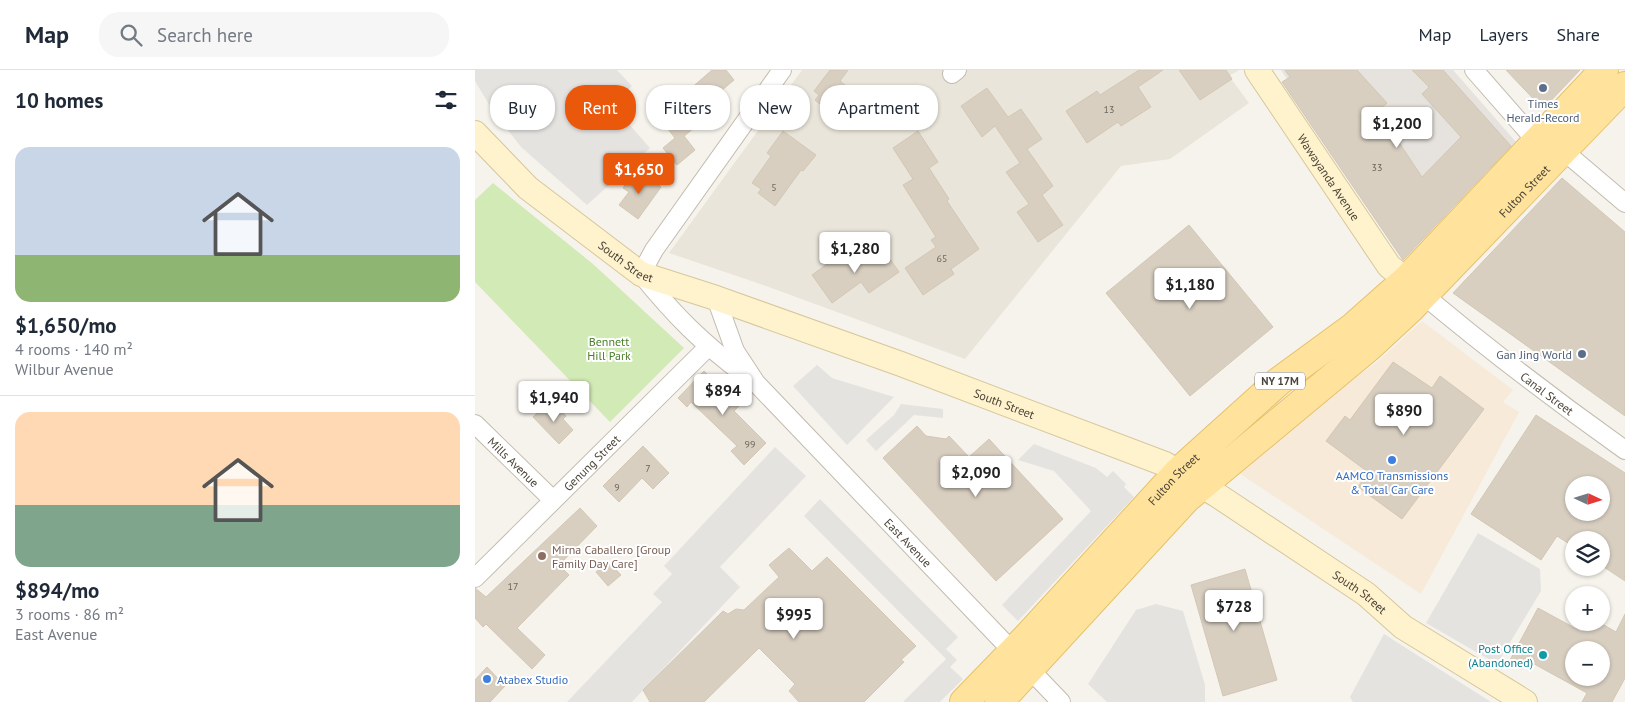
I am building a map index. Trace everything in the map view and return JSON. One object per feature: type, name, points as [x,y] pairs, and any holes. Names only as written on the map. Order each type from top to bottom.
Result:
[{"type":"main road","name":"Fulton Street","points":[[1548,148],[1604,70]]},
{"type":"main road","name":"Fulton Street","points":[[964,702],[1020,662],[1190,480],[1278,382],[1353,327],[1415,288],[1548,148],[1625,86]]},
{"type":"main road","name":"Fulton Street","points":[[999,702],[1020,662]]},
{"type":"street","points":[[641,274],[654,250],[782,70]]},
{"type":"street","name":"Wawayanda Avenue","points":[[1257,70],[1389,266],[1415,288]]},
{"type":"street","points":[[1473,70],[1548,148],[1572,158],[1625,203]]},
{"type":"street","name":"South Street","points":[[475,133],[528,188],[641,274],[716,298],[901,364],[1165,464],[1366,594],[1403,627],[1525,702]]},
{"type":"street","name":"East Avenue","points":[[641,274],[673,313],[708,347],[756,383],[1020,662],[1061,702]]},
{"type":"street","name":"Canal Street","points":[[1415,288],[1554,398],[1625,450]]},
{"type":"street","name":"East Avenue","points":[[716,298],[735,351],[756,383]]},
{"type":"street","name":"Genung Street","points":[[475,578],[708,347]]},
{"type":"street","name":"Mills Avenue","points":[[475,424],[553,500]]},
{"type":"shaded area","points":[[475,70],[617,70],[631,85],[565,85],[565,130],[634,130],[650,148],[587,205],[521,147],[508,130],[555,130],[555,85],[490,85],[490,106],[475,81]]},
{"type":"shaded area","points":[[802,70],[1239,70],[1229,76],[1249,103],[1170,159],[1121,166],[965,359],[766,286],[669,253],[758,130],[810,130],[810,85],[791,85]]},
{"type":"shaded area","points":[[1281,70],[1453,70],[1516,142],[1405,251]]},
{"type":"shaded area","points":[[1422,321],[1513,390],[1503,402],[1519,412],[1421,594],[1236,471],[1314,408],[1376,363]]},
{"type":"shaded area","points":[[817,365],[832,378],[894,397],[847,445],[793,386]]},
{"type":"shaded area","points":[[901,404],[943,409],[943,418],[914,415],[876,451],[866,440],[894,415]]},
{"type":"shaded area","points":[[1034,444],[1096,468],[1107,477],[1113,471],[1126,484],[1124,487],[1134,497],[1018,621],[1002,605],[1091,511],[1054,471],[1018,460]]},
{"type":"shaded area","points":[[775,447],[806,476],[720,567],[740,587],[632,702],[567,702],[662,602],[653,594],[672,574],[664,566]]},
{"type":"shaded area","points":[[820,499],[958,637],[946,649],[957,660],[950,667],[963,679],[940,702],[903,702],[946,659],[804,516]]},
{"type":"shaded area","points":[[1478,533],[1540,569],[1541,591],[1497,664],[1426,623]]},
{"type":"shaded area","points":[[1156,604],[1183,611],[1205,685],[1205,702],[1107,702],[1088,684],[1136,610]]},
{"type":"shaded area","points":[[1384,634],[1491,702],[1353,702],[1350,697]]},
{"type":"green space","name":"Bennett Hill Park","points":[[493,183],[593,264],[684,348],[610,422],[475,282],[475,200]]},
{"type":"building","points":[[712,70],[726,70],[734,80],[728,85],[695,85]]},
{"type":"building","points":[[830,70],[848,70],[840,81],[845,85],[820,85],[820,104],[815,100],[819,95],[814,91]]},
{"type":"building","points":[[1139,70],[1163,70],[1138,87],[1151,107],[1121,126],[1118,122],[1087,143],[1066,111],[1097,91],[1100,95]]},
{"type":"building","points":[[1179,70],[1226,70],[1232,79],[1200,100]]},
{"type":"building","points":[[1285,70],[1357,70],[1387,103],[1378,111],[1422,177],[1461,137],[1422,94],[1429,87],[1412,70],[1443,70],[1511,146],[1403,260],[1282,82],[1290,77]]},
{"type":"building","name":"Times Herald-Record","points":[[1506,70],[1580,70],[1543,109]]},
{"type":"building","points":[[987,88],[1008,117],[1021,109],[1042,139],[1027,149],[1053,186],[1042,195],[1063,225],[1038,242],[1017,212],[1029,204],[1006,172],[1020,163],[995,126],[982,137],[961,106]]},
{"type":"building","points":[[669,130],[692,130],[684,136],[695,150],[677,165],[663,148],[675,138]]},
{"type":"building","points":[[783,131],[816,155],[803,171],[801,170],[775,206],[758,193],[761,189],[752,183],[771,156],[767,153]]},
{"type":"building","points":[[918,131],[938,162],[929,168],[949,199],[947,201],[979,249],[951,269],[954,274],[923,295],[905,268],[936,247],[931,240],[936,237],[903,185],[913,179],[893,148]]},
{"type":"building","points":[[642,173],[661,187],[638,219],[619,205],[629,192],[623,188],[631,177],[637,181]]},
{"type":"building","name":"Gan Jing World","points":[[1562,178],[1625,232],[1625,416],[1453,293]]},
{"type":"building","points":[[1189,225],[1273,327],[1190,396],[1106,293]]},
{"type":"building","points":[[881,246],[899,272],[869,293],[861,282],[832,303],[812,275],[841,254],[851,267]]},
{"type":"building","points":[[1393,362],[1432,388],[1440,376],[1484,409],[1402,519],[1358,487],[1368,472],[1326,441],[1345,416],[1350,420]]},
{"type":"building","points":[[704,371],[739,406],[734,411],[766,443],[744,465],[731,451],[737,446],[691,402],[687,407],[678,398]]},
{"type":"building","points":[[556,405],[566,416],[563,419],[573,430],[559,444],[533,417],[543,407],[549,412]]},
{"type":"building","points":[[1536,415],[1625,473],[1625,581],[1610,571],[1610,531],[1565,531],[1565,541],[1557,536],[1541,560],[1471,514]]},
{"type":"building","points":[[917,426],[926,436],[946,439],[949,436],[969,457],[989,439],[1063,519],[996,581],[883,458]]},
{"type":"building","points":[[643,446],[669,473],[653,489],[642,478],[619,502],[603,486]]},
{"type":"building","points":[[580,508],[597,526],[559,565],[569,575],[517,628],[545,655],[532,669],[486,624],[483,627],[475,618],[475,588],[486,597]]},
{"type":"building","points":[[789,548],[812,571],[827,557],[916,646],[901,660],[904,662],[864,702],[799,702],[789,691],[795,684],[759,648],[704,702],[650,702],[643,690],[723,611],[728,614],[736,609],[744,610],[779,577],[769,565]]},
{"type":"building","points":[[608,561],[621,575],[608,586],[596,572]]},
{"type":"building","points":[[1245,569],[1277,680],[1223,696],[1191,585]]},
{"type":"building","name":"Post Office (Abandoned)","points":[[1538,608],[1565,623],[1565,631],[1610,631],[1610,628],[1616,632],[1625,614],[1625,678],[1612,702],[1582,702],[1587,693],[1574,686],[1610,686],[1610,641],[1565,641],[1565,681],[1527,660],[1522,669],[1509,662]]},
{"type":"building","points":[[487,667],[505,686],[490,702],[475,702],[475,680]]},
{"type":"place","name":"Times Herald-Record","points":[[1543,88]]},
{"type":"place","name":"Gan Jing World","points":[[1582,354]]},
{"type":"place","name":"AAMCO Transmissions & Total Car Care","points":[[1392,460]]},
{"type":"place","name":"Mirna Caballero [Group Family Day Care]","points":[[542,556]]},
{"type":"place","name":"Post Office (Abandoned)","points":[[1543,655]]},
{"type":"place","name":"Atabex Studio","points":[[487,679]]}]
